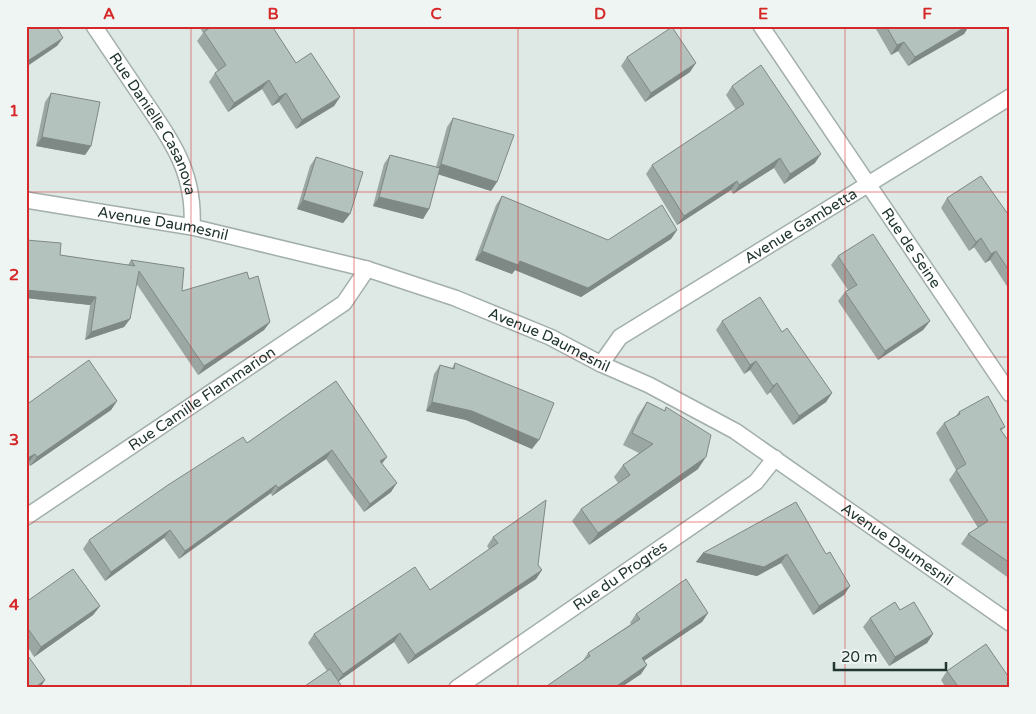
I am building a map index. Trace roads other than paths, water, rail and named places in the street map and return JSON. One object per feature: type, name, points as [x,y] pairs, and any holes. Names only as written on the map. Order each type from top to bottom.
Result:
[{"type":"street","name":"Rue Danielle Casanova","points":[[94,26],[175,146],[188,180],[193,207],[192,227]]},
{"type":"street","name":"Rue de Seine","points":[[760,26],[1010,394]]},
{"type":"street","name":"Avenue Gambetta","points":[[601,364],[620,337],[1010,97]]},
{"type":"street","name":"Avenue Daumesnil","points":[[26,200],[192,227],[367,269],[455,298],[550,338],[666,394],[735,431],[1010,623]]},
{"type":"street","name":"Rue Camille Flammarion","points":[[26,517],[344,303],[367,269]]},
{"type":"street","name":"Rue du Progrès","points":[[457,688],[756,482],[775,458]]}]
